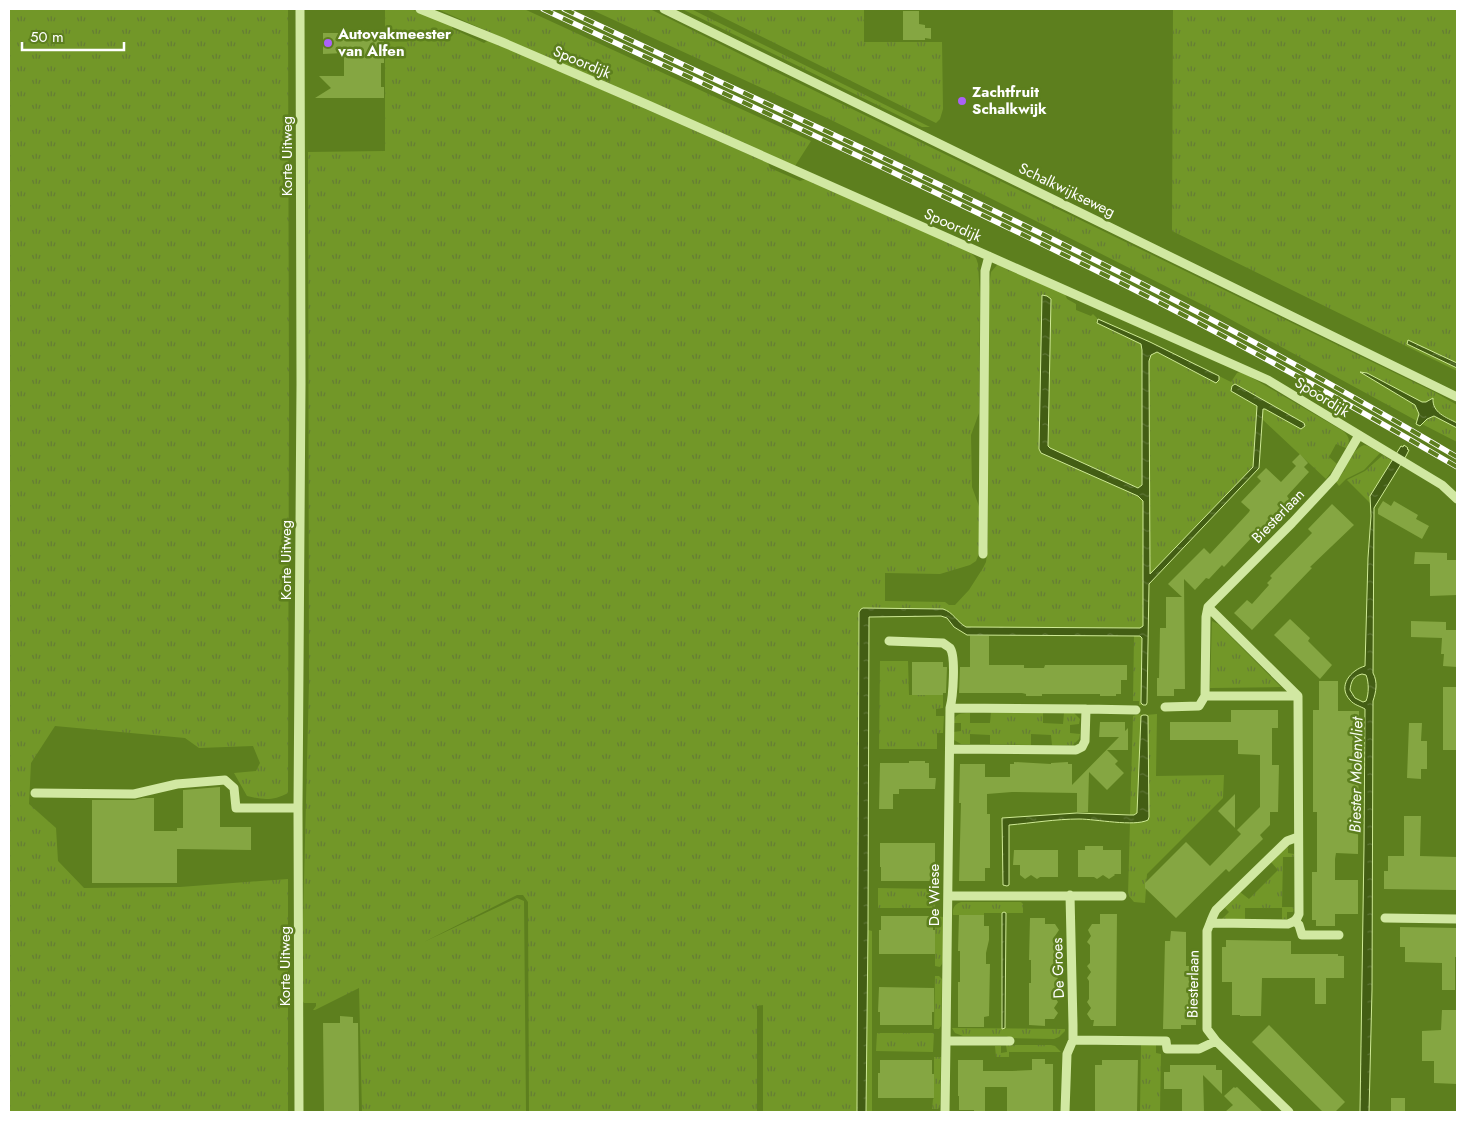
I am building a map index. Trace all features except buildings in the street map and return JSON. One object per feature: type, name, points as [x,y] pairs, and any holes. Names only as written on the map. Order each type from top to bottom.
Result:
[{"type":"street","name":"Korte Uitweg","points":[[299,1112],[300,9]]},
{"type":"street","name":"Spoordijk","points":[[420,9],[639,101],[1268,380],[1442,485],[1457,499]]},
{"type":"street","name":"Schalkwijkseweg","points":[[664,9],[1457,397]]},
{"type":"street","points":[[983,554],[984,271],[989,256]]},
{"type":"street","name":"Biesterlaan","points":[[1208,607],[1334,478],[1359,436]]},
{"type":"street","points":[[1208,607],[1298,696],[1299,914],[1296,921],[1288,924],[1211,924]]},
{"type":"street","points":[[1165,707],[1199,706],[1205,696],[1206,617],[1208,607]]},
{"type":"street","name":"De Wiese","points":[[890,641],[943,643],[950,648],[953,655],[950,708],[945,1112]]},
{"type":"street","points":[[1205,696],[1298,696]]},
{"type":"street","points":[[950,708],[1136,710]]},
{"type":"street","points":[[950,749],[1076,750],[1082,747],[1085,741],[1086,709]]},
{"type":"street","points":[[35,793],[134,794],[177,784],[225,780],[234,788],[236,808],[298,808]]},
{"type":"street","name":"Biesterlaan","points":[[1289,1112],[1216,1041],[1207,1029],[1208,931],[1216,910],[1287,840],[1298,837]]},
{"type":"street","points":[[948,896],[1122,896]]},
{"type":"street","name":"De Groes","points":[[1065,1112],[1067,1054],[1073,1040],[1070,896]]},
{"type":"street","points":[[1385,918],[1457,919]]},
{"type":"street","points":[[1296,921],[1302,935],[1339,936]]},
{"type":"street","points":[[1073,1040],[1166,1041],[1167,1048],[1199,1049],[1216,1041]]},
{"type":"street","points":[[946,1041],[1010,1041]]},
{"type":"green space","points":[[9,9],[288,9],[288,793],[268,799],[247,796],[234,773],[256,771],[260,763],[253,746],[199,748],[185,738],[55,726],[31,763],[29,804],[56,828],[58,861],[84,888],[180,887],[288,879],[288,1112],[9,1112]]},
{"type":"green space","points":[[385,9],[411,9],[451,25],[453,29],[484,43],[489,40],[768,163],[770,168],[800,181],[806,179],[970,252],[976,258],[980,296],[979,413],[971,435],[972,487],[980,509],[980,546],[978,556],[976,561],[970,565],[940,574],[885,573],[885,601],[945,602],[949,605],[955,605],[969,590],[986,562],[988,546],[988,294],[991,272],[998,264],[1065,294],[1067,299],[1076,304],[1076,310],[1091,316],[1093,314],[1098,319],[1097,323],[1141,344],[1141,486],[1138,488],[1048,446],[1051,299],[1039,449],[1042,453],[1138,496],[1143,501],[1143,626],[1140,628],[966,627],[956,621],[949,611],[859,612],[857,1112],[763,1112],[763,1005],[757,1006],[757,1112],[529,1112],[528,902],[523,895],[517,895],[424,942],[517,898],[524,901],[526,1112],[362,1112],[359,988],[315,1010],[313,1010],[316,1003],[304,1003],[301,999],[309,683],[308,152],[385,151]]},
{"type":"green space","points":[[437,9],[524,9],[811,141],[795,166]]},
{"type":"green space","points":[[590,9],[650,9],[1436,393],[1457,405],[1457,423],[1434,409],[1430,399],[1422,402],[1362,372],[1415,405],[1419,414],[1417,421],[1219,313],[986,196],[825,117]]},
{"type":"green space","points":[[682,9],[691,9],[930,127],[922,127]]},
{"type":"green space","points":[[706,9],[864,9],[864,42],[942,42],[943,109],[940,119],[936,123]]},
{"type":"green space","points":[[1173,9],[1457,9],[1457,371],[1172,231]]},
{"type":"green space","points":[[1157,352],[1216,383],[1219,380],[1219,376],[1231,382],[1237,373],[1240,372],[1249,376],[1343,431],[1349,441],[1346,448],[1336,444],[1329,457],[1337,464],[1326,479],[1262,419],[1263,409],[1303,428],[1304,423],[1235,384],[1232,386],[1231,391],[1257,406],[1253,467],[1150,575],[1149,361],[1151,354]]},
{"type":"green space","points":[[1434,415],[1457,428],[1457,442],[1422,424]]},
{"type":"green space","points":[[1364,445],[1380,453],[1364,470],[1346,479],[1339,486],[1336,482],[1351,456]]},
{"type":"green space","points":[[1383,455],[1392,461],[1370,496],[1370,503],[1347,480],[1365,471]]},
{"type":"green space","points":[[1212,621],[1218,624],[1281,687],[1210,688]]},
{"type":"green space","points":[[1134,636],[1142,638],[1141,703],[1143,705],[1139,705],[1139,701],[1133,701]]},
{"type":"green space","points":[[880,661],[908,661],[909,695],[943,695],[943,708],[936,709],[936,716],[944,716],[943,733],[937,733],[937,749],[879,749]]},
{"type":"green space","points":[[991,712],[1043,713],[1043,723],[1063,724],[1064,713],[1074,713],[1080,719],[1079,724],[1070,725],[1070,733],[1080,734],[1079,739],[1073,745],[1052,745],[1051,735],[1031,734],[1031,745],[990,744],[990,735],[970,734],[970,744],[961,744],[954,740],[953,732],[961,731],[961,723],[953,723],[957,715],[970,713],[970,723],[990,723]]},
{"type":"green space","points":[[1157,714],[1156,776],[1224,775],[1223,798],[1147,874],[1145,903],[1134,902],[1128,895],[1130,822],[1144,822],[1148,717],[1146,715]]},
{"type":"green space","points":[[1143,715],[1141,717],[1138,810],[1134,815],[1130,815],[1133,716]]},
{"type":"green space","points":[[1287,847],[1288,853],[1294,854],[1294,857],[1283,857],[1282,907],[1294,907],[1293,912],[1287,912],[1287,919],[1282,919],[1282,908],[1245,908],[1245,919],[1222,919],[1229,912],[1225,908],[1240,892],[1249,899],[1278,870],[1271,862]]},
{"type":"green space","points":[[878,888],[936,889],[935,908],[878,908]]},
{"type":"green space","points":[[961,902],[1021,902],[1023,904],[1023,913],[953,915],[954,907]]},
{"type":"green space","points":[[935,916],[943,917],[943,959],[940,967],[935,966]]},
{"type":"green space","points":[[868,930],[872,931],[872,1112],[866,1112]]},
{"type":"green space","points":[[935,976],[939,976],[942,979],[941,1026],[939,1029],[934,1029]]},
{"type":"green space","points":[[952,1028],[1065,1029],[1065,1031],[1054,1039],[1009,1038],[1007,1036],[963,1036],[955,1033]]},
{"type":"green space","points":[[877,1033],[934,1033],[933,1052],[876,1051]]},
{"type":"green space","points":[[1006,1045],[1051,1045],[1061,1052],[1009,1052],[1009,1057],[996,1057],[995,1046],[1001,1046],[1001,1053],[1007,1052]]},
{"type":"green space","points":[[1141,1045],[1156,1045],[1156,1053],[1161,1054],[1160,1112],[1140,1112]]},
{"type":"green space","points":[[934,1057],[941,1057],[940,1107],[938,1109],[932,1109],[934,1098]]},
{"type":"water","points":[[1042,295],[1051,299],[1048,446],[1050,448],[1138,488],[1142,485],[1141,344],[1097,323],[1098,319],[1219,376],[1219,380],[1216,383],[1157,352],[1151,355],[1149,361],[1150,574],[1253,467],[1257,406],[1231,391],[1232,386],[1235,384],[1304,423],[1305,426],[1301,429],[1263,409],[1259,468],[1149,584],[1146,705],[1141,703],[1142,638],[1140,636],[967,635],[954,627],[947,618],[941,616],[869,617],[866,1112],[857,1112],[859,612],[863,608],[943,609],[950,612],[966,627],[1140,628],[1143,626],[1143,501],[1138,496],[1041,453],[1039,449]]},
{"type":"water","points":[[1408,340],[1457,363],[1457,368],[1407,344]]},
{"type":"water","points":[[1360,372],[1367,373],[1422,402],[1433,398],[1437,411],[1457,423],[1457,428],[1434,416],[1427,419],[1420,426],[1416,424],[1419,414],[1415,405]]},
{"type":"water","points":[[1404,445],[1409,450],[1374,508],[1373,673],[1376,687],[1373,701],[1372,990],[1369,1112],[1360,1112],[1365,709],[1352,702],[1346,695],[1345,684],[1355,671],[1365,666],[1371,516],[1370,496],[1401,446],[1403,447]],"holes":[[[1362,674],[1366,675],[1368,692],[1366,701],[1363,702],[1355,698],[1350,690],[1355,678]]]},
{"type":"water","points":[[1141,716],[1148,716],[1148,820],[1124,823],[1070,819],[1009,825],[1009,885],[1003,885],[1002,818],[1077,813],[1134,815],[1137,813]]},
{"type":"water","points":[[1002,913],[1006,913],[1005,1028],[1002,1029]]},
{"type":"railway","points":[[543,9],[904,178],[1119,282],[1290,372],[1457,467]]},
{"type":"railway","points":[[564,9],[948,189],[1176,301],[1353,397],[1457,457]]},
{"type":"place","name":"Autovakmeester van Alfen","points":[[328,43]]},
{"type":"place","name":"Zachtfruit Schalkwijk","points":[[962,101]]},
{"type":"water label","name":"Biester Molenvliet","points":[[1356,775]]}]
